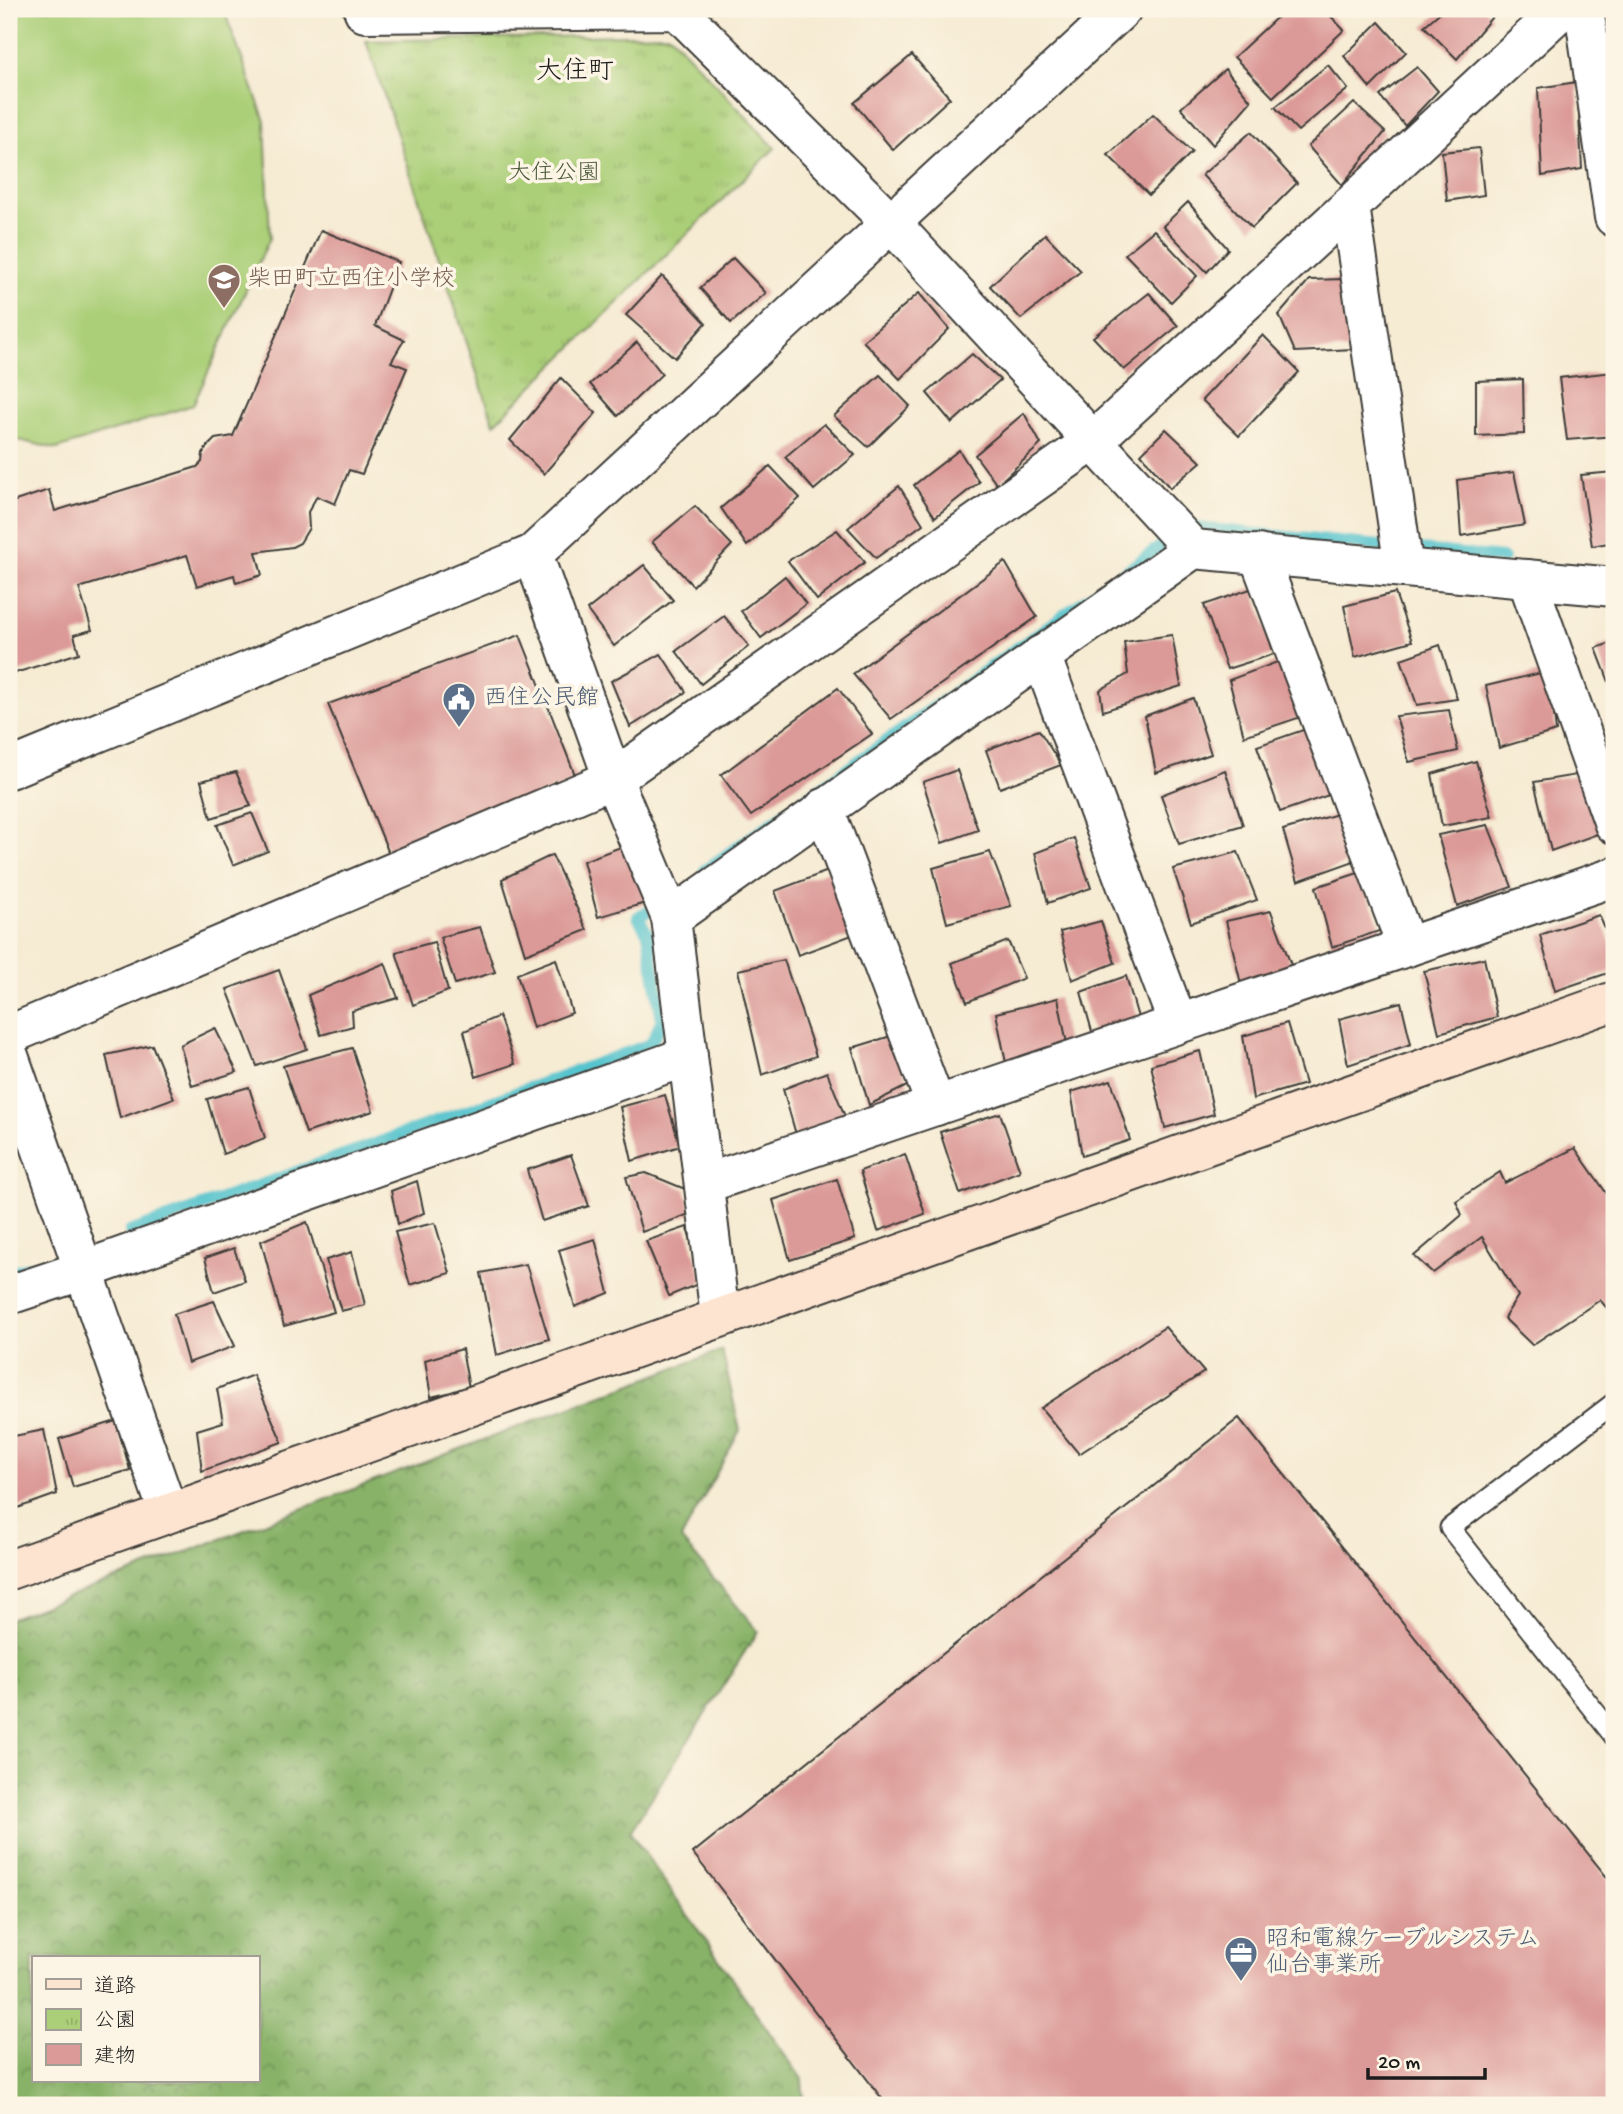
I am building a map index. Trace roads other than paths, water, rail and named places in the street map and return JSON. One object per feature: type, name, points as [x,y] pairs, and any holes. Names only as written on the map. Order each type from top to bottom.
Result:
[{"type":"street","points":[[363,9],[365,13],[677,10],[890,222],[1183,539],[1258,554],[1402,554],[1527,579],[1614,587]]},
{"type":"street","points":[[9,769],[533,554],[1122,9]]},
{"type":"street","points":[[9,1035],[613,779],[1093,441],[1562,9]]},
{"type":"street","points":[[1584,9],[1614,217]]},
{"type":"street","points":[[1350,206],[1402,554]]},
{"type":"street","points":[[671,918],[1041,655],[1183,539]]},
{"type":"street","points":[[533,554],[613,779],[671,918],[720,1317]]},
{"type":"street","points":[[1258,554],[1406,947]]},
{"type":"street","points":[[1527,579],[1614,824]]},
{"type":"street","points":[[1041,655],[1178,1024]]},
{"type":"street","points":[[824,808],[936,1106]]},
{"type":"street","points":[[704,1184],[1614,877]]},
{"type":"street","points":[[9,1570],[1614,1001]]},
{"type":"street","points":[[9,1056],[169,1512]]},
{"type":"street","points":[[9,1294],[84,1270],[688,1056]]},
{"type":"lane","points":[[1614,1403],[1450,1528],[1614,1736]]},
{"type":"waterway","points":[[705,870],[1188,527],[1503,558]]},
{"type":"waterway","points":[[130,1232],[651,1044],[662,1020],[648,934],[638,917],[647,912]]},
{"type":"waterway","points":[[9,1273],[28,1267]]},
{"type":"place","name":"柴田町立西住小学校","points":[[224,310]]},
{"type":"place","name":"西住公民館","points":[[459,729]]},
{"type":"place","name":"昭和電線ケーブルシステム 仙台事業所","points":[[1241,1983]]},
{"type":"district","name":"大住町","points":[[575,73]]},
{"type":"park label","name":"大住公園","points":[[554,174]]}]
